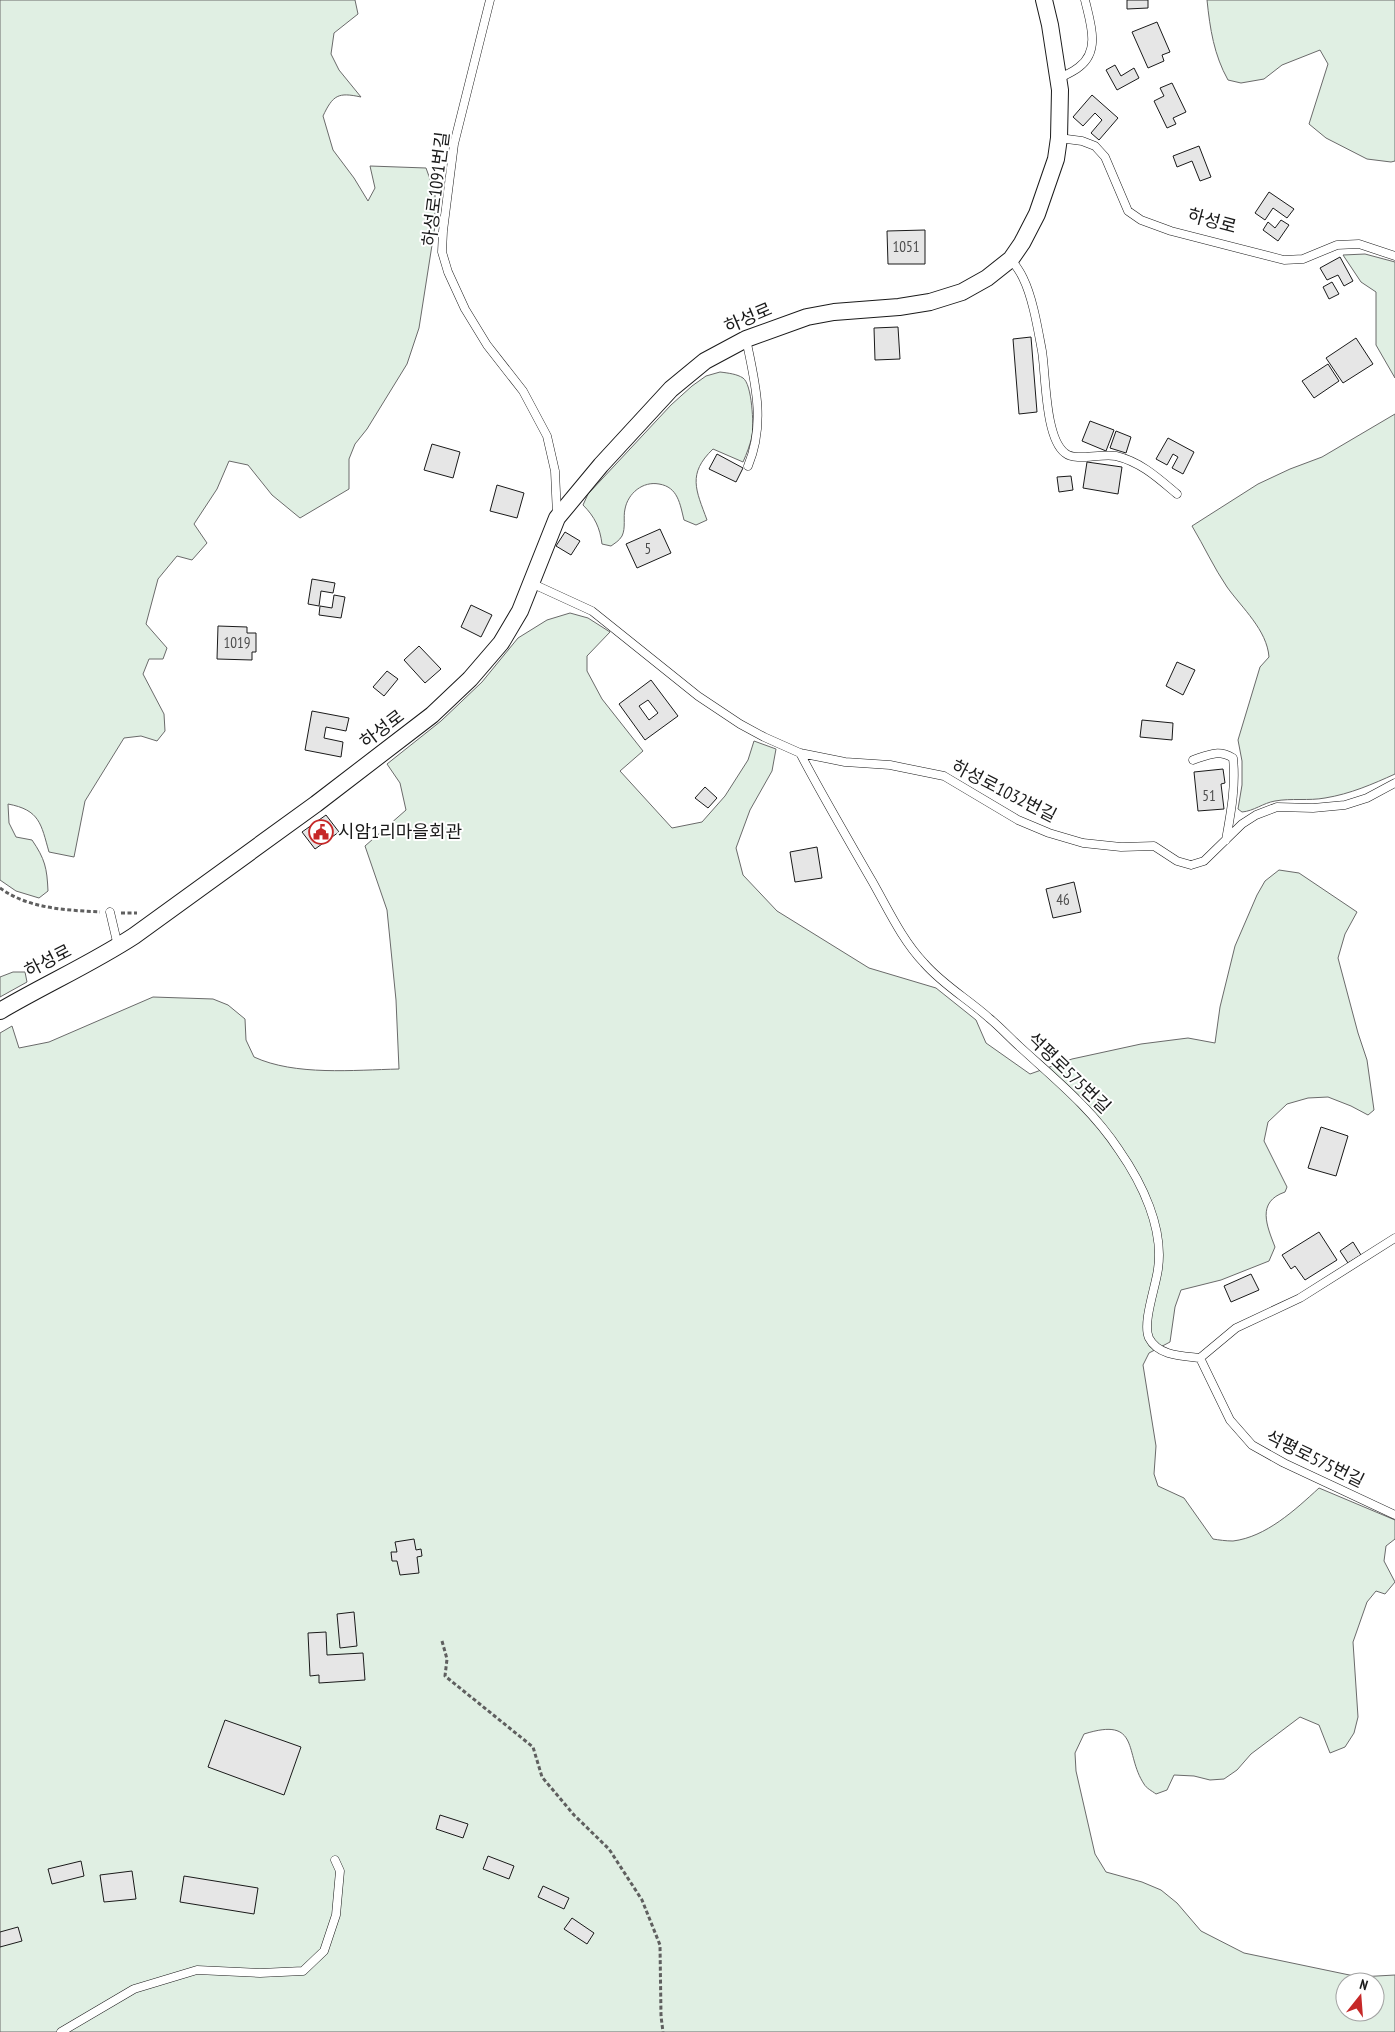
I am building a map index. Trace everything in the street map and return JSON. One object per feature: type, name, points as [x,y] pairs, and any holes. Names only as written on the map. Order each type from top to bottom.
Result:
[{"type":"street","name":"하성로","points":[[0,1011],[118,946],[165,914],[316,804],[432,715],[470,679],[501,643],[520,611],[557,518],[671,389],[705,361],[746,338],[807,317],[834,312],[899,307],[962,292],[987,278],[1011,259],[1022,243],[1036,214],[1056,159],[1059,138],[1060,90],[1050,25],[1044,0]]},
{"type":"lane","name":"하성로1091번길","points":[[490,0],[454,144],[442,252],[448,272],[465,309],[487,345],[524,391]]},
{"type":"lane","points":[[1058,79],[1080,66],[1088,57],[1092,35],[1085,0]]},
{"type":"lane","name":"하성로","points":[[1059,138],[1082,141],[1095,146],[1104,157],[1128,211],[1141,220],[1171,231],[1284,260],[1303,260],[1337,246],[1359,244],[1395,256]]},
{"type":"lane","points":[[1011,259],[1024,279],[1034,312],[1042,351],[1049,421],[1058,446],[1066,454],[1076,458],[1099,454],[1115,456],[1134,462],[1154,474],[1177,494]]},
{"type":"lane","points":[[746,338],[755,382],[758,414],[758,433],[754,452],[748,466]]},
{"type":"lane","name":"하성로","points":[[524,391],[547,436],[555,472],[557,518]]},
{"type":"lane","name":"하성로1032번길","points":[[531,583],[592,611],[698,696],[740,724],[800,753],[845,762],[890,765],[944,776],[1018,820],[1049,833],[1084,843],[1121,847],[1154,846],[1178,861],[1191,865],[1204,861],[1242,824],[1256,815],[1277,807],[1313,808],[1345,805],[1367,798],[1395,783]]},
{"type":"lane","points":[[1193,760],[1216,752],[1224,752],[1233,758],[1234,786],[1226,840]]},
{"type":"lane","name":"석평로575번길","points":[[800,753],[829,809],[909,944],[922,962],[940,979],[990,1018],[1083,1104],[1105,1128],[1126,1160],[1143,1192],[1154,1222],[1159,1249],[1158,1269],[1152,1296],[1148,1336],[1155,1347],[1170,1354],[1200,1358],[1230,1420],[1252,1445],[1284,1463],[1395,1515]]},
{"type":"lane","points":[[110,912],[118,946]]},
{"type":"lane","points":[[1200,1358],[1236,1328],[1300,1298],[1395,1238]]},
{"type":"lane","points":[[61,2032],[134,1989],[197,1970],[260,1973],[303,1971],[324,1950],[336,1916],[340,1871],[335,1860]]},
{"type":"path","points":[[0,888],[28,902],[59,909],[165,914]]},
{"type":"path","points":[[442,1641],[447,1659],[445,1676],[533,1747],[542,1777],[574,1815],[609,1849],[642,1900],[660,1944],[661,2016],[664,2032]]},
{"type":"green space","points":[[0,0],[355,0],[358,14],[334,33],[331,54],[339,70],[361,97],[342,95],[333,99],[323,116],[333,150],[368,201],[375,188],[370,166],[426,168],[435,193],[435,226],[419,328],[407,364],[367,429],[355,444],[349,459],[349,489],[300,518],[272,495],[248,465],[229,461],[217,489],[194,524],[207,543],[192,560],[177,556],[158,579],[146,624],[167,648],[163,659],[149,659],[143,674],[164,714],[165,731],[157,741],[141,736],[124,738],[85,801],[74,857],[49,852],[41,826],[33,814],[8,804],[9,823],[16,837],[32,840],[44,864],[48,891],[39,898],[16,891],[0,880]]},
{"type":"green space","points":[[1207,0],[1395,0],[1395,161],[1367,159],[1326,138],[1309,124],[1328,64],[1320,50],[1282,65],[1264,79],[1241,83],[1228,80],[1213,42]]},
{"type":"green space","points":[[1365,254],[1395,262],[1395,378],[1376,345],[1376,292],[1361,282],[1343,255]]},
{"type":"green space","points":[[720,372],[738,376],[746,382],[752,405],[753,431],[743,462],[713,449],[700,466],[696,483],[697,491],[707,520],[696,525],[684,520],[674,492],[659,484],[647,484],[637,489],[629,498],[624,512],[624,530],[621,538],[611,546],[602,544],[596,523],[583,505],[588,494],[671,405],[706,376]]},
{"type":"green space","points":[[1395,414],[1395,774],[1343,794],[1319,799],[1275,801],[1242,812],[1238,809],[1242,785],[1242,761],[1238,740],[1260,667],[1269,657],[1264,638],[1259,629],[1222,580],[1192,526],[1258,484],[1322,457]]},
{"type":"green space","points":[[570,613],[588,618],[610,632],[587,656],[587,671],[602,699],[643,751],[620,771],[672,828],[702,822],[725,796],[748,760],[754,741],[776,749],[772,771],[750,810],[736,848],[743,875],[777,911],[869,968],[936,988],[976,1020],[986,1043],[1030,1074],[1072,1059],[1141,1044],[1188,1038],[1215,1043],[1220,1007],[1235,946],[1265,881],[1279,870],[1299,873],[1357,912],[1345,934],[1338,958],[1367,1060],[1374,1110],[1368,1115],[1328,1097],[1308,1098],[1287,1104],[1268,1122],[1264,1141],[1287,1187],[1285,1192],[1276,1196],[1267,1208],[1267,1223],[1275,1247],[1269,1261],[1221,1280],[1181,1290],[1175,1307],[1170,1342],[1149,1353],[1143,1365],[1156,1446],[1154,1474],[1158,1486],[1184,1498],[1213,1539],[1233,1541],[1257,1534],[1279,1521],[1319,1488],[1395,1520],[1395,1539],[1386,1546],[1384,1561],[1395,1582],[1385,1594],[1376,1591],[1367,1602],[1353,1642],[1358,1717],[1354,1733],[1345,1747],[1330,1753],[1319,1725],[1300,1717],[1251,1754],[1237,1770],[1224,1779],[1210,1780],[1194,1776],[1174,1775],[1167,1790],[1156,1794],[1144,1784],[1128,1741],[1123,1734],[1115,1730],[1102,1730],[1084,1734],[1075,1753],[1076,1771],[1095,1854],[1106,1872],[1142,1882],[1161,1890],[1177,1903],[1201,1931],[1244,1953],[1335,1972],[1335,2022],[1385,2022],[1385,1976],[1395,1975],[1395,2032],[0,2032],[0,1033],[12,1026],[19,1048],[49,1042],[153,997],[213,999],[228,1005],[245,1019],[246,1040],[254,1057],[270,1063],[306,1069],[344,1071],[399,1069],[396,1000],[387,910],[365,846],[406,810],[400,783],[387,764],[441,721],[482,682],[518,638],[547,620]]},
{"type":"green space","points":[[13,972],[25,972],[27,982],[0,997],[0,977]]},
{"type":"building","points":[[1127,0],[1148,0],[1148,8],[1127,9]]},
{"type":"building","points":[[1157,22],[1170,52],[1162,55],[1164,61],[1148,68],[1132,32]]},
{"type":"building","points":[[1115,65],[1121,76],[1134,68],[1139,78],[1117,90],[1106,70]]},
{"type":"building","points":[[1172,83],[1186,112],[1173,118],[1176,124],[1167,128],[1154,101],[1164,96],[1160,88]]},
{"type":"building","points":[[1092,95],[1118,118],[1099,140],[1091,133],[1102,120],[1095,113],[1083,126],[1073,117]]},
{"type":"building","points":[[1199,146],[1211,177],[1200,181],[1192,161],[1177,167],[1173,156]]},
{"type":"building","points":[[1269,192],[1294,209],[1287,218],[1273,208],[1265,220],[1255,213]]},
{"type":"building","points":[[1281,220],[1289,225],[1278,241],[1263,230],[1268,222],[1275,228]]},
{"type":"building","points":[[925,230],[925,264],[888,264],[887,231]]},
{"type":"building","points":[[1340,257],[1353,281],[1344,286],[1338,275],[1327,280],[1320,268]]},
{"type":"building","points":[[1332,282],[1339,294],[1329,299],[1323,287]]},
{"type":"building","points":[[898,327],[900,359],[875,360],[874,328]]},
{"type":"building","points":[[1031,337],[1037,412],[1019,414],[1013,339]]},
{"type":"building","points":[[1356,338],[1373,364],[1343,383],[1326,358]]},
{"type":"building","points":[[1328,364],[1339,381],[1314,398],[1302,381]]},
{"type":"building","points":[[1090,421],[1114,430],[1106,451],[1082,441]]},
{"type":"building","points":[[1116,431],[1131,437],[1126,453],[1110,448]]},
{"type":"building","points":[[1168,438],[1194,452],[1183,474],[1172,468],[1178,457],[1173,454],[1167,465],[1156,459]]},
{"type":"building","points":[[432,444],[460,452],[453,478],[424,470]]},
{"type":"building","points":[[717,454],[743,468],[736,482],[709,469]]},
{"type":"building","points":[[1087,462],[1122,467],[1118,494],[1083,488]]},
{"type":"building","points":[[1071,476],[1073,490],[1059,492],[1057,477]]},
{"type":"building","points":[[497,485],[524,493],[517,518],[490,511]]},
{"type":"building","points":[[660,529],[671,553],[637,568],[626,544]]},
{"type":"building","points":[[565,532],[580,541],[571,555],[556,546]]},
{"type":"building","points":[[312,579],[335,583],[333,593],[321,591],[319,606],[308,604]]},
{"type":"building","points":[[334,595],[345,597],[341,618],[319,615],[320,606],[332,608]]},
{"type":"building","points":[[471,605],[492,615],[481,637],[461,627]]},
{"type":"building","points":[[218,626],[247,627],[247,633],[256,633],[256,652],[252,652],[252,660],[217,659]]},
{"type":"building","points":[[419,646],[441,669],[425,683],[404,660]]},
{"type":"building","points":[[1177,662],[1195,670],[1183,695],[1166,686]]},
{"type":"building","points":[[387,671],[398,679],[384,696],[373,687]]},
{"type":"building","points":[[651,680],[678,716],[645,740],[619,704]],"holes":[[[648,700],[658,713],[649,720],[639,706]]]},
{"type":"building","points":[[312,711],[349,718],[346,731],[326,727],[324,738],[343,742],[341,757],[305,750]]},
{"type":"building","points":[[1142,720],[1173,723],[1172,740],[1140,737]]},
{"type":"building","points":[[1223,769],[1225,783],[1221,784],[1224,809],[1198,811],[1194,772]]},
{"type":"building","points":[[705,787],[717,798],[708,808],[695,798]]},
{"type":"building","name":"시암1리마을회관","points":[[326,815],[339,832],[315,849],[302,832]]},
{"type":"building","points":[[817,847],[822,878],[795,882],[790,852]]},
{"type":"building","points":[[1074,882],[1081,912],[1053,918],[1046,889]]},
{"type":"building","points":[[1321,1127],[1348,1136],[1336,1176],[1308,1168]]},
{"type":"building","points":[[1319,1232],[1337,1260],[1305,1280],[1295,1266],[1291,1269],[1282,1255]]},
{"type":"building","points":[[1353,1242],[1361,1255],[1348,1263],[1340,1251]]},
{"type":"building","points":[[1251,1274],[1259,1290],[1231,1302],[1224,1286]]},
{"type":"building","points":[[414,1539],[416,1550],[421,1549],[422,1556],[417,1557],[419,1573],[400,1575],[397,1561],[392,1561],[391,1552],[397,1552],[395,1542]]},
{"type":"building","points":[[354,1612],[357,1646],[340,1648],[337,1614]]},
{"type":"building","points":[[326,1632],[327,1655],[363,1653],[365,1680],[319,1683],[319,1675],[310,1676],[308,1633]]},
{"type":"building","points":[[225,1720],[301,1747],[284,1795],[208,1767]]},
{"type":"building","points":[[440,1815],[468,1824],[463,1838],[436,1829]]},
{"type":"building","points":[[488,1856],[514,1866],[509,1879],[483,1869]]},
{"type":"building","points":[[81,1861],[84,1876],[52,1884],[48,1869]]},
{"type":"building","points":[[132,1871],[136,1899],[104,1902],[100,1875]]},
{"type":"building","points":[[184,1876],[258,1888],[254,1914],[180,1902]]},
{"type":"building","points":[[543,1886],[569,1898],[564,1909],[538,1897]]},
{"type":"building","points":[[572,1918],[594,1933],[587,1944],[564,1929]]},
{"type":"building","points":[[18,1927],[22,1941],[0,1947],[0,1932]]},
{"type":"place","name":"시암1리마을회관","points":[[321,832]]}]
